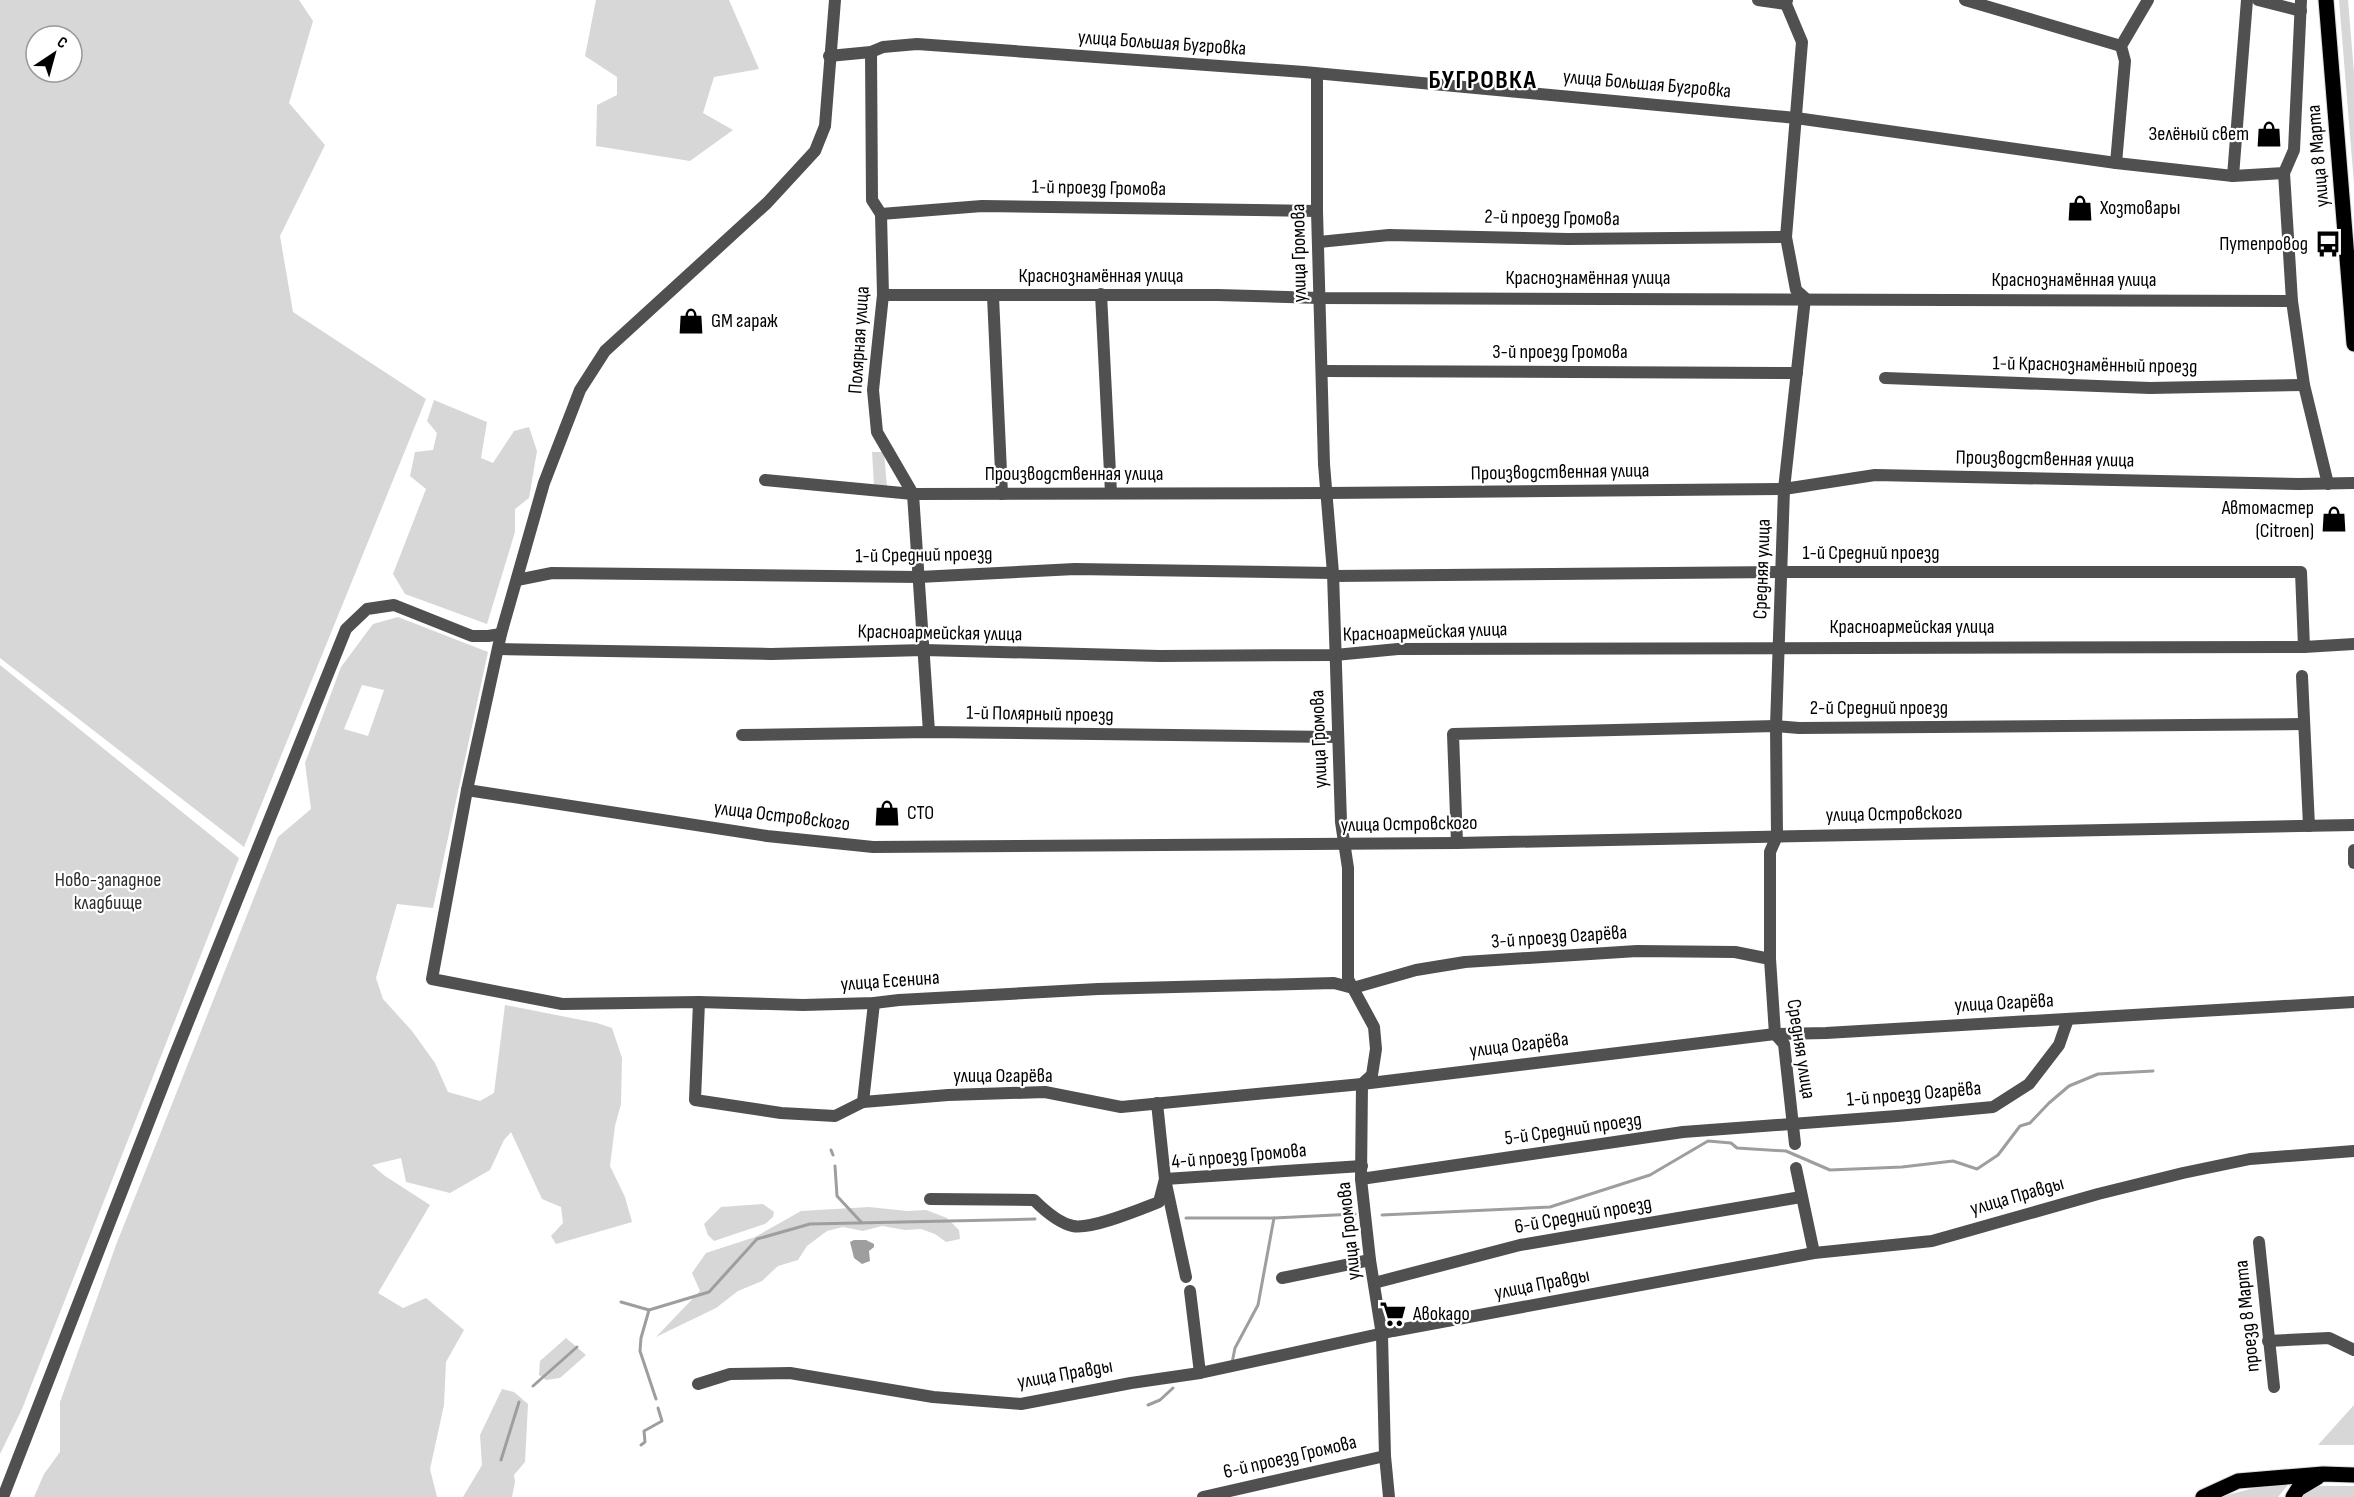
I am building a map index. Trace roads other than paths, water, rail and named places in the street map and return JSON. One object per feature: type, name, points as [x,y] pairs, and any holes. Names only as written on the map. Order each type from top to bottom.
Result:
[{"type":"main road","name":"улица 8 Марта","points":[[2326,0],[2354,344]]},
{"type":"main road","points":[[2203,1497],[2238,1481],[2323,1474],[2354,1475]]},
{"type":"main road","points":[[2293,1497],[2298,1489],[2323,1474]]},
{"type":"street","points":[[467,790],[501,634],[544,483],[580,390],[605,351],[767,203],[815,151],[825,126],[834,0]]},
{"type":"street","points":[[1758,0],[1787,2],[1802,42],[1786,237],[1796,290],[1805,298]]},
{"type":"street","points":[[1965,0],[2121,46]]},
{"type":"street","points":[[2116,163],[2125,61],[2121,46],[2148,0]]},
{"type":"street","points":[[2233,176],[2247,0]]},
{"type":"street","points":[[2258,0],[2301,5],[2294,150],[2284,173],[2292,301],[2304,385],[2328,484]]},
{"type":"street","name":"улица Большая Бугровка","points":[[830,56],[870,52],[882,47],[917,44],[1317,74],[1796,118],[2116,163],[2233,176],[2284,173]]},
{"type":"street","name":"Полярная улица","points":[[870,52],[872,200],[881,214],[883,295],[873,390],[878,432],[913,494],[929,732]]},
{"type":"street","name":"улица Громова","points":[[1317,74],[1317,211],[1324,464],[1333,575],[1343,844],[1348,868],[1348,979],[1369,1015],[1376,1038],[1372,1075],[1362,1084],[1361,1179],[1370,1260],[1382,1335],[1385,1456],[1389,1497]]},
{"type":"street","name":"1-й проезд Громова","points":[[881,214],[982,206],[1317,211]]},
{"type":"street","name":"2-й проезд Громова","points":[[1319,242],[1389,235],[1568,239],[1786,237]]},
{"type":"street","points":[[1101,294],[1111,494]]},
{"type":"street","name":"Краснознамённая улица","points":[[883,295],[1101,294],[2292,301]]},
{"type":"street","points":[[993,296],[1002,494]]},
{"type":"street","name":"Средняя улица","points":[[1795,1144],[1784,1044],[1775,1034],[1770,959],[1770,852],[1777,836],[1776,726],[1784,489],[1805,298]]},
{"type":"street","name":"3-й проезд Громова","points":[[1323,371],[1797,373]]},
{"type":"street","name":"1-й Краснознамённый проезд","points":[[1885,378],[2150,388],[2304,385]]},
{"type":"street","name":"Производственная улица","points":[[765,480],[913,494],[1328,494],[1784,489],[1875,475],[2354,483]]},
{"type":"street","name":"1-й Средний проезд","points":[[517,580],[552,573],[919,577],[1075,569],[1333,575],[2301,572],[2304,647]]},
{"type":"street","points":[[3,1497],[174,1058],[346,629],[367,609],[394,605],[472,636],[501,634]]},
{"type":"street","name":"Красноармейская улица","points":[[498,649],[771,654],[924,650],[1089,655],[1335,655],[1398,649],[2304,647],[2354,644]]},
{"type":"street","points":[[2302,676],[2308,826]]},
{"type":"street","name":"2-й Средний проезд","points":[[1456,843],[1453,734],[1776,726],[1799,728],[2304,723]]},
{"type":"street","name":"1-й Полярный проезд","points":[[742,735],[929,732],[1338,736]]},
{"type":"street","name":"улица Островского","points":[[467,790],[767,836],[873,847],[1456,843],[2354,825]]},
{"type":"street","name":"улица Есенина","points":[[467,790],[432,979],[562,1004],[699,1002],[803,1005],[874,1003],[1098,989],[1334,983],[1353,988]]},
{"type":"street","points":[[2354,850],[2354,863]]},
{"type":"street","name":"3-й проезд Огарёва","points":[[1353,988],[1416,970],[1465,962],[1637,951],[1735,952],[1770,959]]},
{"type":"street","name":"улица Огарёва","points":[[699,1002],[695,1100],[782,1113],[835,1116],[863,1102],[948,1095],[1045,1092],[1121,1107],[1362,1084],[1775,1034],[2068,1020],[2354,1002]]},
{"type":"street","points":[[863,1102],[874,1003]]},
{"type":"street","name":"1-й проезд Огарёва","points":[[1792,1123],[1993,1107],[2029,1084],[2060,1045],[2068,1020]]},
{"type":"street","points":[[1157,1103],[1165,1179],[1186,1277]]},
{"type":"street","name":"5-й Средний проезд","points":[[1361,1179],[1683,1132],[1792,1123]]},
{"type":"street","name":"улица Правды","points":[[698,1384],[730,1374],[790,1373],[933,1397],[1021,1404],[1131,1383],[1200,1373],[1405,1329],[1814,1253],[1932,1240],[2098,1194],[2250,1159],[2354,1151]]},
{"type":"street","name":"4-й проезд Громова","points":[[930,1199],[1034,1200],[1046,1213],[1073,1226],[1096,1223],[1159,1203],[1165,1179],[1362,1166]]},
{"type":"street","points":[[1796,1168],[1814,1253]]},
{"type":"street","name":"6-й Средний проезд","points":[[1374,1283],[1521,1245],[1801,1197]]},
{"type":"street","name":"проезд 8 Марта","points":[[2259,1242],[2274,1387]]},
{"type":"street","points":[[1282,1278],[1370,1260]]},
{"type":"street","points":[[1190,1291],[1200,1373]]},
{"type":"street","points":[[2268,1341],[2329,1338],[2354,1350]]},
{"type":"street","name":"6-й проезд Громова","points":[[1203,1497],[1385,1456]]},
{"type":"waterway","points":[[1382,1215],[1550,1207],[1650,1175],[1708,1141],[1731,1143],[1737,1148],[1786,1151],[1830,1170],[1902,1167],[1953,1161],[1977,1169],[1998,1155],[2020,1126],[2030,1123],[2069,1086],[2098,1074],[2153,1071]]},
{"type":"waterway","points":[[831,1150],[833,1155]]},
{"type":"waterway","points":[[835,1166],[837,1196],[862,1223]]},
{"type":"waterway","points":[[1186,1218],[1274,1218],[1355,1214]]},
{"type":"waterway","points":[[1232,1363],[1235,1348],[1258,1305],[1274,1218]]},
{"type":"waterway","points":[[656,1399],[640,1351],[641,1338],[649,1310],[709,1292],[757,1239],[810,1224],[1035,1219]]},
{"type":"waterway","points":[[621,1302],[649,1310]]},
{"type":"waterway","points":[[533,1386],[577,1347]]},
{"type":"waterway","points":[[1148,1405],[1160,1400],[1173,1388]]},
{"type":"waterway","points":[[501,1460],[519,1402]]},
{"type":"waterway","points":[[641,1445],[645,1442],[644,1431],[662,1421],[658,1408]]},
{"type":"place","name":"Зелёный свет","points":[[2269,134]]},
{"type":"place","name":"Хозтовары","points":[[2080,208]]},
{"type":"place","name":"Путепровод","points":[[2328,244]]},
{"type":"place","name":"GM гараж","points":[[691,321]]},
{"type":"place","name":"Автомастер (Citroen)","points":[[2334,519]]},
{"type":"place","name":"СТО","points":[[887,813]]},
{"type":"place","name":"Авокадо","points":[[1393,1314]]},
{"type":"district","name":"БУГРОВКА","points":[[1483,80]]},
{"type":"park label","name":"Ново-западное кладбище","points":[[108,892]]}]
